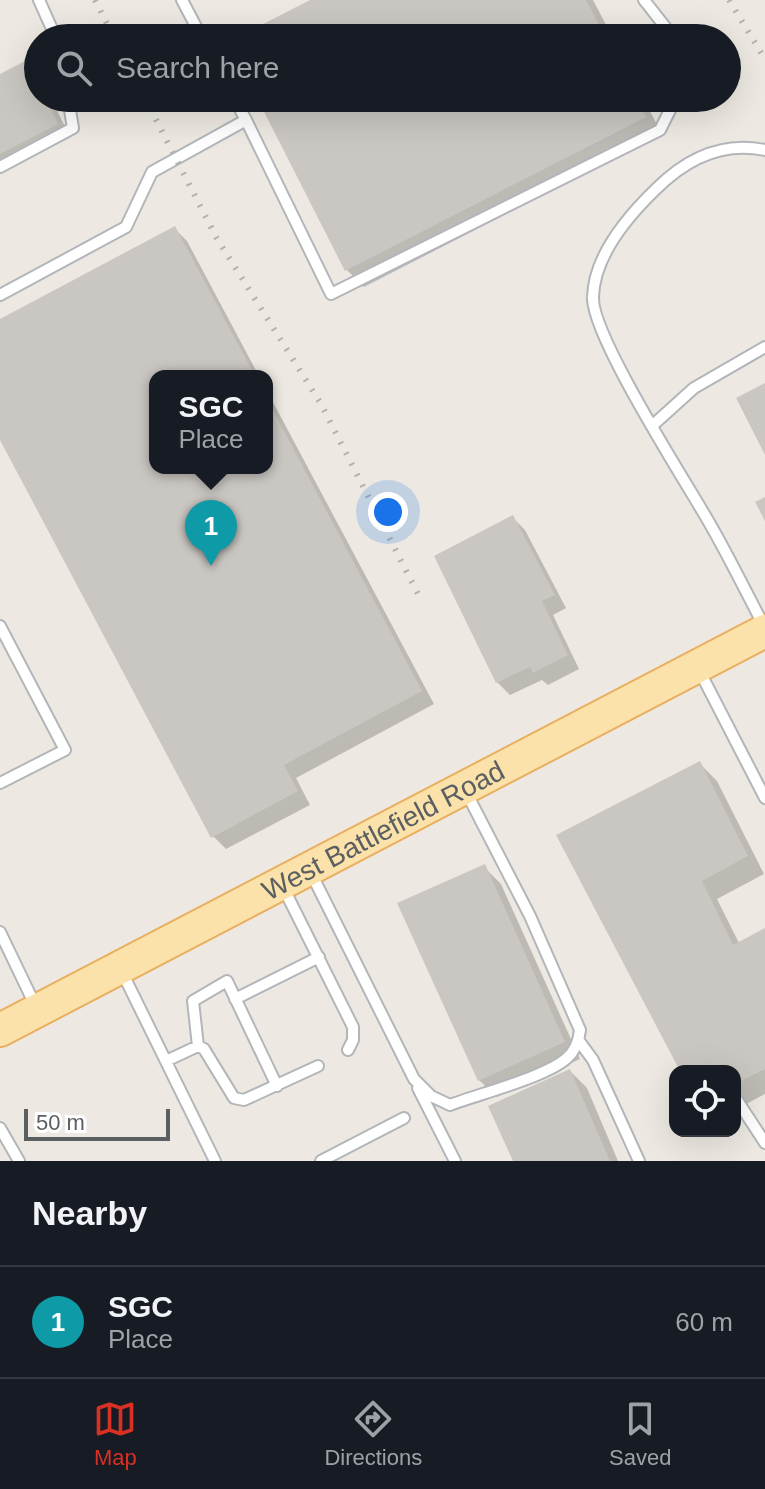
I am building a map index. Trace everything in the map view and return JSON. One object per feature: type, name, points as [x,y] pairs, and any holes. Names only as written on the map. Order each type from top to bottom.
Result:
[{"type":"main road","name":"West Battlefield Road","points":[[0,1030],[765,630]]},
{"type":"lane","points":[[39,0],[50,24]]},
{"type":"lane","points":[[182,0],[195,24]]},
{"type":"lane","points":[[644,0],[663,24]]},
{"type":"lane","points":[[0,167],[73,128],[70,112]]},
{"type":"lane","points":[[242,112],[331,294],[660,130],[669,112]]},
{"type":"lane","points":[[0,295],[126,227],[152,172],[246,120]]},
{"type":"lane","points":[[765,150],[726,147],[700,156],[669,176],[637,207],[607,250],[595,278],[592,300],[596,318],[765,630]]},
{"type":"lane","points":[[653,425],[694,388],[765,347]]},
{"type":"lane","points":[[0,626],[65,750],[0,783]]},
{"type":"lane","points":[[697,666],[765,798]]},
{"type":"lane","points":[[414,1079],[431,1096],[450,1105],[549,1068],[568,1057],[579,1041],[580,1030],[530,916],[464,788]]},
{"type":"lane","points":[[309,869],[455,1161]]},
{"type":"lane","points":[[281,884],[353,1027],[353,1040],[348,1050]]},
{"type":"lane","points":[[1,938],[38,1011]]},
{"type":"lane","points":[[235,999],[320,960]]},
{"type":"lane","points":[[120,968],[215,1161]]},
{"type":"lane","points":[[198,1046],[193,1001],[227,981],[277,1086]]},
{"type":"lane","points":[[579,1041],[593,1060],[639,1161]]},
{"type":"lane","points":[[166,1061],[198,1046]]},
{"type":"lane","points":[[198,1046],[204,1049],[234,1098],[244,1100],[318,1066]]},
{"type":"lane","points":[[741,1106],[765,1143]]},
{"type":"lane","points":[[321,1161],[404,1118]]},
{"type":"lane","points":[[0,1128],[19,1161]]},
{"type":"building","points":[[310,0],[586,0],[599,24],[263,24]]},
{"type":"building","points":[[24,62],[24,112],[52,112],[58,124],[0,154],[0,74]]},
{"type":"building","points":[[264,112],[643,112],[646,117],[345,271]]},
{"type":"building","points":[[175,226],[252,370],[149,370],[149,474],[273,474],[273,410],[422,691],[284,765],[298,791],[211,838],[0,440],[0,319]]},
{"type":"building","points":[[765,383],[765,455],[736,398]]},
{"type":"building","points":[[765,497],[765,521],[755,502]]},
{"type":"building","points":[[513,515],[555,595],[542,601],[568,655],[533,673],[530,667],[496,683],[434,556]]},
{"type":"building","points":[[700,761],[748,856],[702,881],[733,945],[765,928],[765,1069],[741,1081],[741,1065],[677,1065],[556,835]]},
{"type":"building","points":[[485,864],[565,1042],[478,1081],[397,903]]},
{"type":"building","points":[[570,1069],[610,1161],[513,1161],[488,1106]]},
{"type":"railway","points":[[95,0],[107,24]]},
{"type":"railway","points":[[729,0],[765,59]]},
{"type":"railway","points":[[152,112],[216,237],[321,404],[420,598]]},
{"type":"place","name":"SGC","points":[[211,566]]}]
